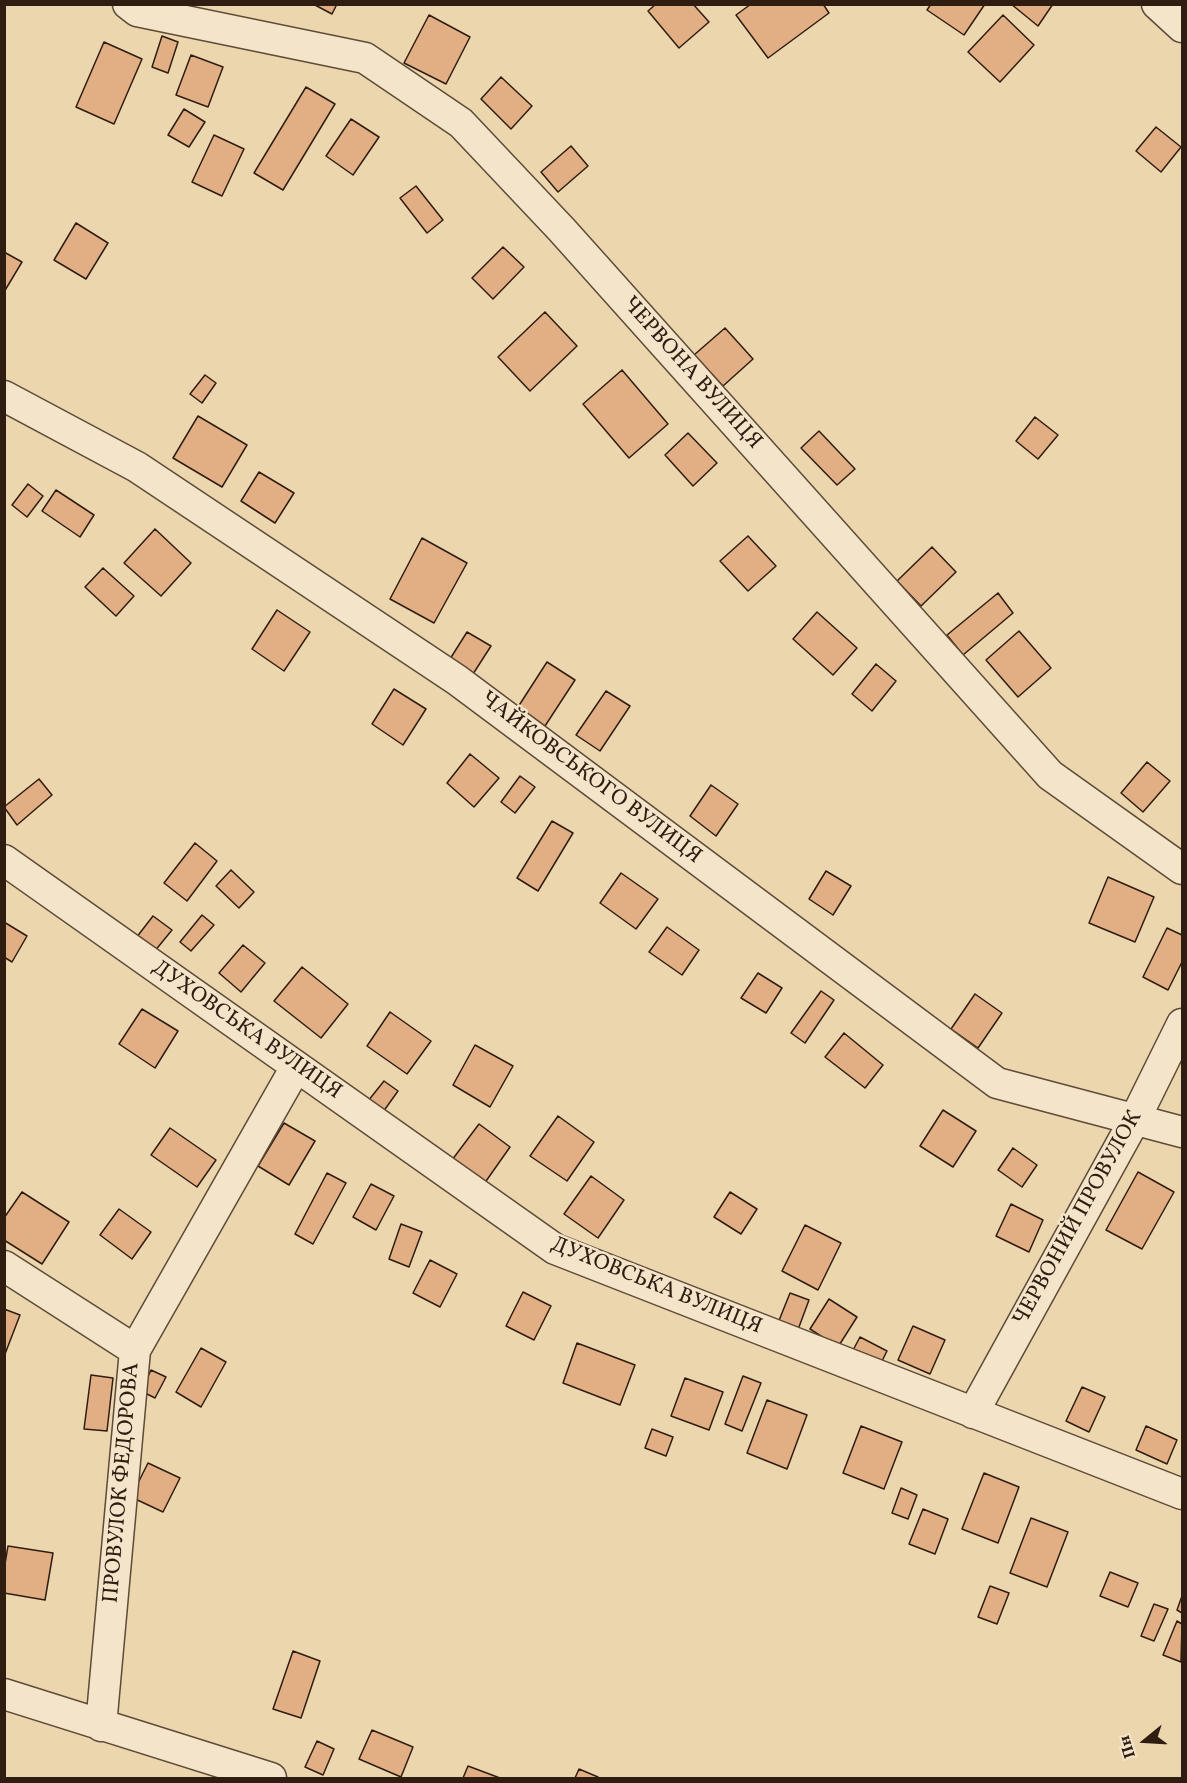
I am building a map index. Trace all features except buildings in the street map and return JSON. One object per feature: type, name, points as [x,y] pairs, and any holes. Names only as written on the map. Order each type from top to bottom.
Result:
[{"type":"street","name":"ЧЕРВОНА ВУЛИЦЯ","points":[[128,4],[137,11],[365,58],[461,123],[562,230],[1050,775],[1182,869]]},
{"type":"street","points":[[1157,4],[1182,27]]},
{"type":"street","name":"ЧАЙКОВСЬКОГО ВУЛИЦЯ","points":[[4,396],[137,467],[457,680],[997,1083],[1182,1132]]},
{"type":"street","name":"ДУХОВСЬКА ВУЛИЦЯ","points":[[4,860],[555,1250],[1182,1494]]},
{"type":"street","name":"ЧЕРВОНИЙ ПРОВУЛОК","points":[[973,1413],[1135,1119],[1182,1024]]},
{"type":"street","name":"ПРОВУЛОК ФЕДОРОВА","points":[[101,1726],[135,1350],[297,1067]]},
{"type":"street","points":[[4,1266],[135,1350]]},
{"type":"street","points":[[4,1694],[265,1778]]}]
